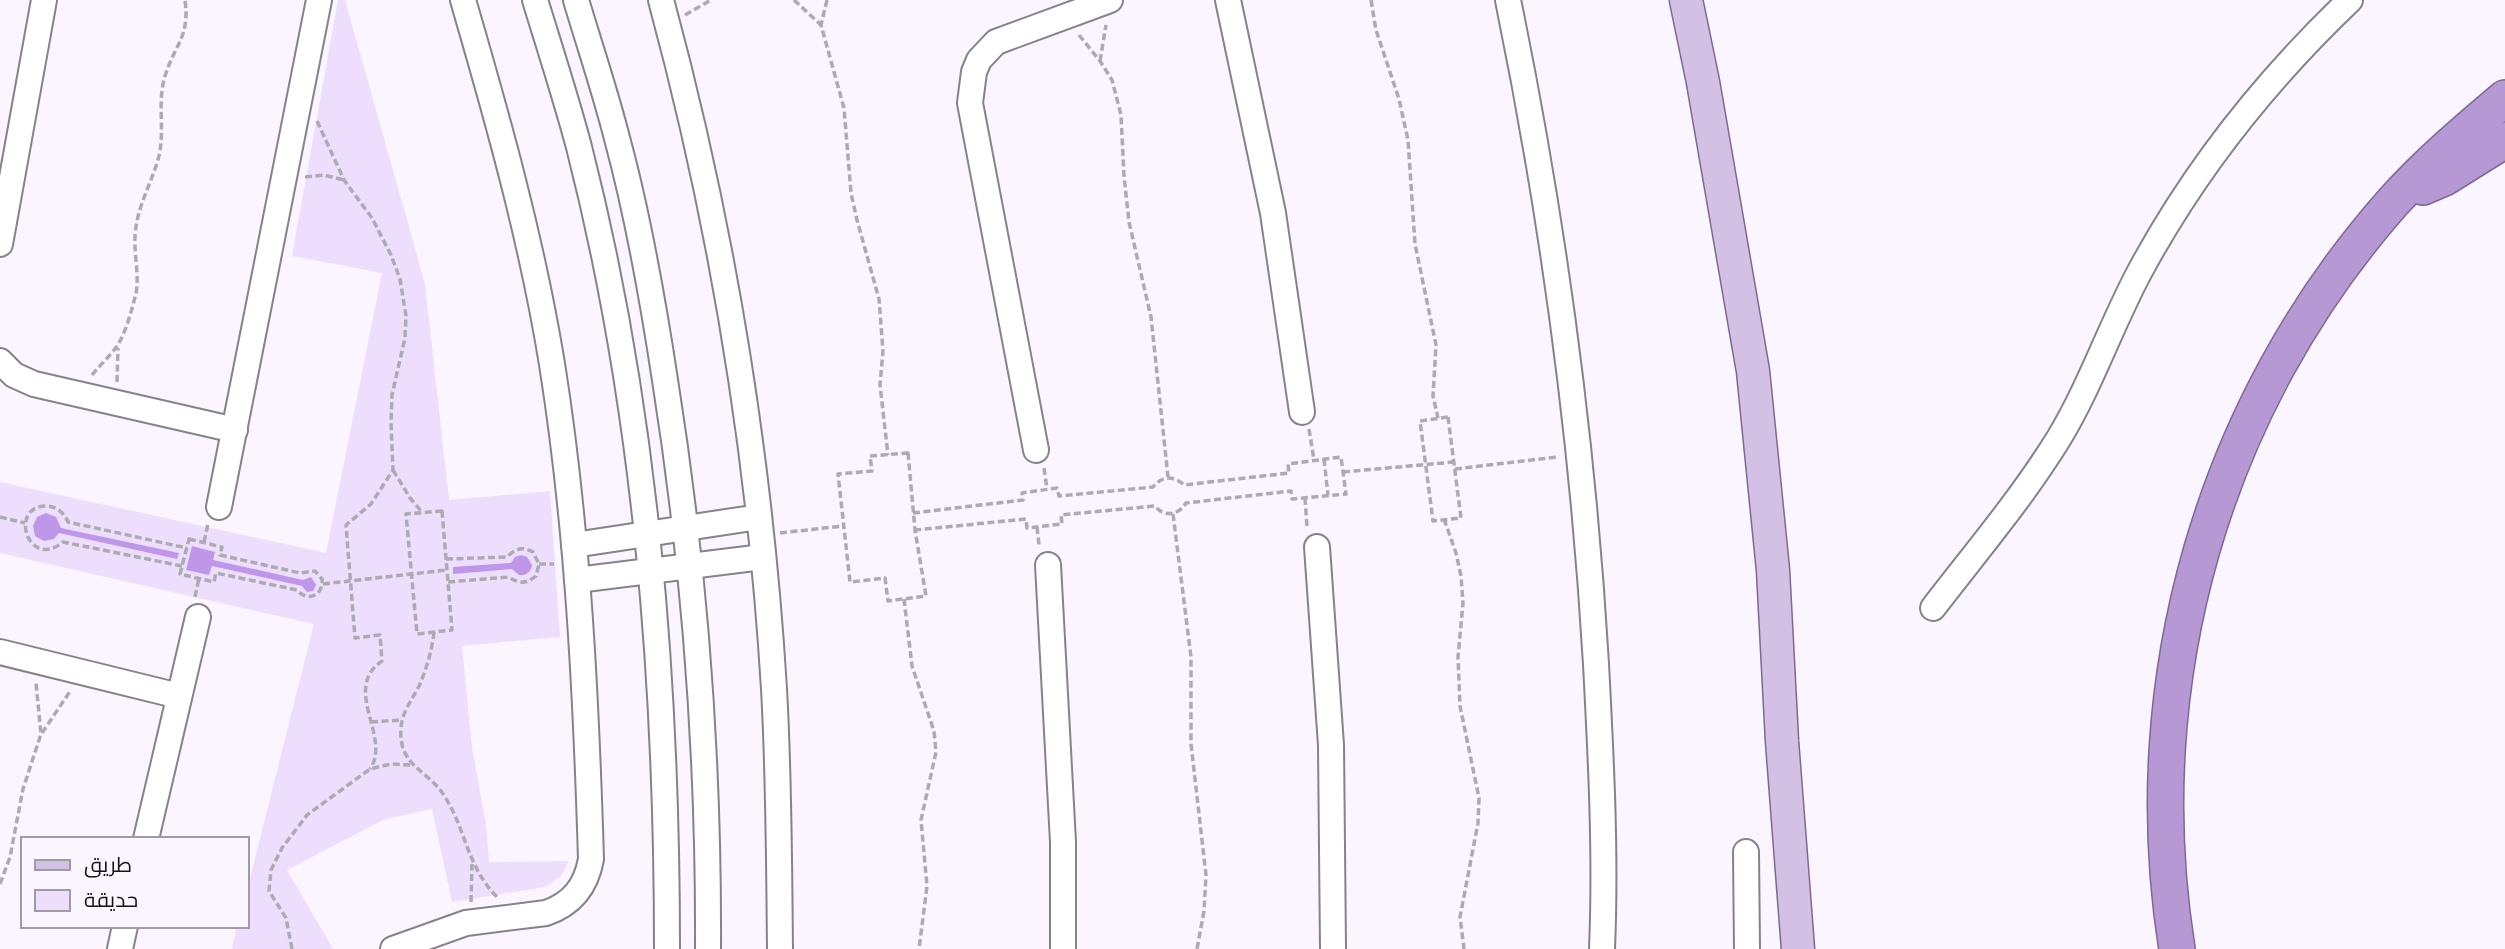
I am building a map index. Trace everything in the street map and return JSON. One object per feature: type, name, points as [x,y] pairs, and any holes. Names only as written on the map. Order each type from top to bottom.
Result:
[{"type":"highway","points":[[2177,949],[2166,862],[2166,752],[2179,642],[2205,534],[2241,438],[2283,353],[2334,274],[2394,201],[2427,167],[2505,98]]},
{"type":"highway","points":[[2394,201],[2444,178],[2505,140]]},
{"type":"main road","points":[[1685,0],[1703,82],[1753,371],[1773,570],[1782,741],[1798,949]]},
{"type":"street","points":[[0,244],[44,0]]},
{"type":"street","points":[[219,507],[319,0]]},
{"type":"street","points":[[393,949],[466,923],[545,914],[557,909],[577,894],[589,872],[591,847],[577,580],[562,434],[537,285],[501,130],[464,0]]},
{"type":"street","points":[[535,0],[579,146],[597,225],[627,385],[648,534],[664,743],[667,949]]},
{"type":"street","points":[[576,0],[618,142],[640,241],[659,341],[686,528],[704,739],[708,949]]},
{"type":"street","points":[[661,0],[704,179],[742,384],[761,536],[774,690],[780,949]]},
{"type":"street","points":[[1228,0],[1273,213],[1302,412]]},
{"type":"street","points":[[1508,0],[1553,248],[1579,454],[1598,706],[1603,834],[1602,949]]},
{"type":"street","points":[[1933,608],[2018,499],[2060,436],[2139,273],[2182,198],[2212,154],[2279,72],[2350,0]]},
{"type":"street","points":[[1036,450],[970,92],[979,60],[996,41],[1065,16],[1108,12]]},
{"type":"street","points":[[0,361],[24,380],[235,430]]},
{"type":"street","points":[[574,545],[686,528],[761,536]]},
{"type":"street","points":[[577,580],[690,566],[761,536]]},
{"type":"street","points":[[1317,547],[1331,759],[1334,949]]},
{"type":"street","points":[[1048,565],[1063,842],[1063,949]]},
{"type":"street","points":[[146,837],[198,617]]},
{"type":"street","points":[[0,652],[179,696]]},
{"type":"street","points":[[1746,852],[1746,949]]},
{"type":"street","points":[[120,949],[125,928]]},
{"type":"path","points":[[116,403],[118,345],[135,298],[138,278],[135,236],[139,212],[159,157],[162,137],[160,98],[165,75],[184,36],[187,16],[185,0]]},
{"type":"path","points":[[668,25],[710,0]]},
{"type":"path","points":[[794,0],[821,25]]},
{"type":"path","points":[[827,0],[821,25],[844,108],[851,193],[879,299],[883,351],[880,385],[888,455]]},
{"type":"path","points":[[1371,0],[1376,30],[1394,80],[1408,140],[1415,244],[1433,320],[1436,345],[1433,396],[1438,418]]},
{"type":"path","points":[[1100,61],[1108,12]]},
{"type":"path","points":[[1065,16],[1112,80],[1121,115],[1129,222],[1151,317],[1168,478]]},
{"type":"path","points":[[302,87],[344,180],[372,218],[385,242],[403,290],[406,327],[392,395],[393,470],[405,492],[422,513]]},
{"type":"path","points":[[284,181],[317,175],[344,180]]},
{"type":"path","points":[[76,394],[118,345]]},
{"type":"path","points":[[1448,417],[1454,462],[1461,518],[1433,521],[1420,421],[1448,417]]},
{"type":"path","points":[[908,453],[913,513],[926,596],[888,601],[886,578],[850,582],[838,474],[872,471],[870,456],[908,453]]},
{"type":"path","points":[[1455,469],[1579,454]]},
{"type":"path","points":[[913,513],[1023,500],[1022,493],[1057,488],[1059,496],[1153,487],[1162,479],[1168,478],[1174,478],[1184,485],[1289,473],[1288,464],[1340,457],[1346,494],[1292,499],[1291,491],[1186,503],[1173,514],[1163,513],[1155,506],[1061,515],[1062,524],[1027,528],[1026,519],[915,530]]},
{"type":"path","points":[[1324,459],[1328,496]]},
{"type":"path","points":[[1343,472],[1454,462]]},
{"type":"path","points":[[292,949],[286,918],[269,891],[269,876],[274,860],[307,815],[370,769],[375,761],[377,750],[366,710],[366,693],[372,671],[382,661],[380,635],[355,638],[346,525],[371,504],[393,470]]},
{"type":"path","points":[[182,566],[63,542],[57,547],[41,549],[29,540],[25,523],[28,516],[38,508],[52,506],[59,510],[68,522],[187,548]]},
{"type":"path","points":[[442,511],[452,630],[416,634],[406,514],[422,513],[442,511]]},
{"type":"path","points":[[1173,514],[1191,657],[1191,744],[1206,875],[1204,911],[1197,949]]},
{"type":"path","points":[[0,517],[25,523]]},
{"type":"path","points":[[1444,519],[1461,576],[1458,657],[1460,706],[1479,799],[1478,823],[1461,909],[1464,949]]},
{"type":"path","points":[[761,536],[843,526]]},
{"type":"path","points":[[189,539],[222,547],[220,555],[300,573],[315,571],[323,584],[319,593],[305,597],[297,590],[216,573],[214,582],[180,574],[187,548],[189,539]]},
{"type":"path","points":[[446,559],[507,556],[520,548],[533,552],[539,564],[536,576],[524,583],[509,577],[448,582]]},
{"type":"path","points":[[323,584],[447,570]]},
{"type":"path","points":[[904,599],[912,666],[934,731],[936,752],[921,820],[927,886],[919,949]]},
{"type":"path","points":[[434,632],[426,670],[402,720],[403,751],[412,765],[429,778],[446,798],[463,834],[472,862],[494,894],[516,917]]},
{"type":"path","points":[[33,660],[41,734]]},
{"type":"path","points":[[0,884],[10,857],[23,789],[41,734],[82,672]]},
{"type":"path","points":[[371,722],[402,720]]},
{"type":"path","points":[[370,769],[391,764],[412,765]]},
{"type":"path","points":[[466,923],[472,862]]},
{"type":"green space","points":[[338,0],[345,0],[425,284],[449,500],[550,491],[560,637],[462,646],[472,748],[486,824],[489,862],[569,861],[561,876],[545,887],[452,902],[432,809],[383,820],[287,870],[333,949],[232,949],[237,928],[248,928],[248,886],[314,624],[0,553],[0,482],[326,553],[382,273],[292,256]]},
{"type":"shaded area","points":[[46,513],[56,517],[61,528],[179,553],[177,559],[59,533],[54,539],[44,541],[35,536],[33,526],[37,517]]},
{"type":"shaded area","points":[[192,546],[215,552],[213,560],[303,580],[311,577],[316,585],[313,591],[307,592],[302,586],[212,566],[209,575],[186,570]]},
{"type":"shaded area","points":[[515,557],[527,557],[532,565],[524,575],[519,575],[512,569],[453,574],[453,567],[511,563]]}]
